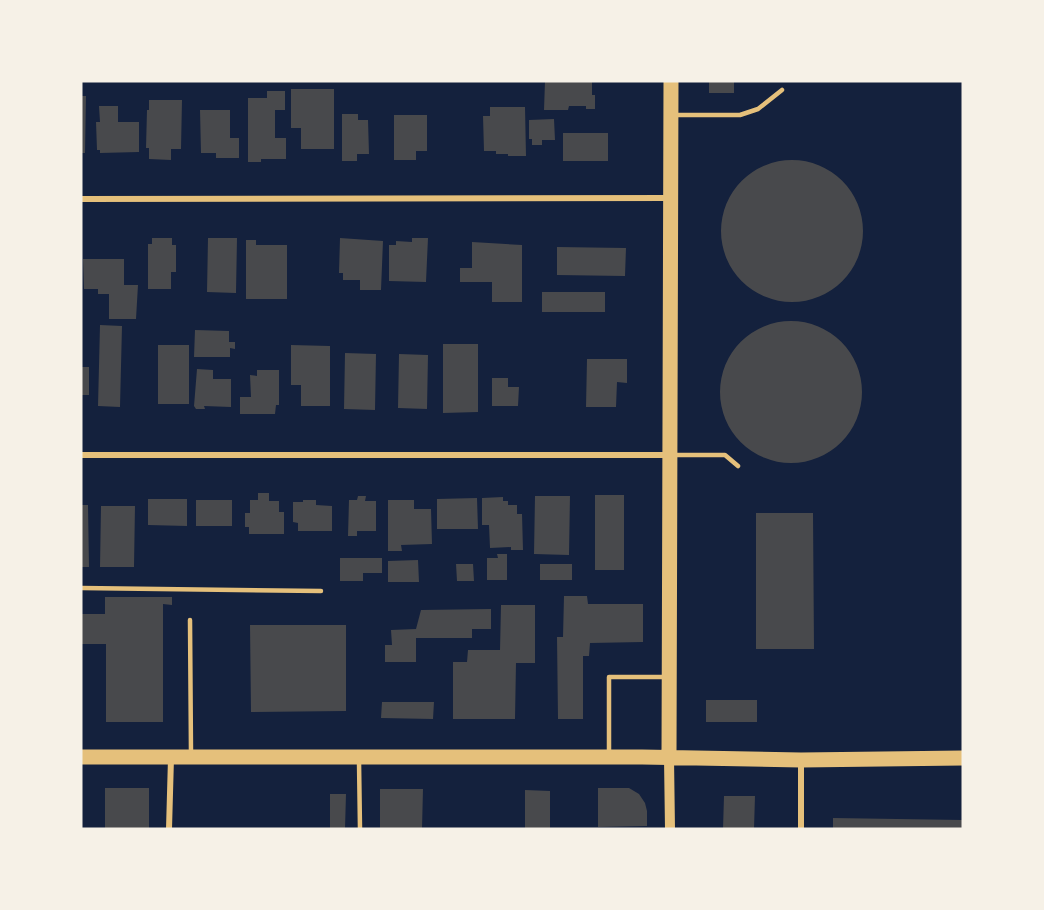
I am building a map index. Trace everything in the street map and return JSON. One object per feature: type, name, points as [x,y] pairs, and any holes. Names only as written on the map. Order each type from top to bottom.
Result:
[{"type":"main road","points":[[669,758],[671,81]]},
{"type":"main road","points":[[81,757],[609,757],[801,760],[963,758]]},
{"type":"street","points":[[81,199],[670,198]]},
{"type":"street","points":[[81,455],[671,455]]},
{"type":"street","points":[[169,829],[171,757]]},
{"type":"street","points":[[669,758],[669,829]]},
{"type":"street","points":[[801,760],[801,829]]},
{"type":"lane","points":[[671,115],[740,115],[758,109],[782,90]]},
{"type":"lane","points":[[671,455],[725,455],[738,466]]},
{"type":"lane","points":[[81,588],[321,591]]},
{"type":"lane","points":[[190,620],[191,757]]},
{"type":"lane","points":[[609,757],[609,677],[670,677]]},
{"type":"lane","points":[[359,758],[360,829]]},
{"type":"building","points":[[545,81],[592,81],[595,109],[586,109],[586,106],[569,106],[568,110],[544,110]]},
{"type":"building","points":[[709,81],[734,81],[734,93],[709,93]]},
{"type":"building","points":[[291,89],[334,89],[334,149],[301,149],[301,128],[291,128]]},
{"type":"building","points":[[267,91],[285,91],[285,110],[275,110],[275,138],[286,138],[286,159],[261,159],[261,162],[248,162],[248,98],[267,98]]},
{"type":"building","points":[[81,96],[86,96],[85,153],[81,153]]},
{"type":"building","points":[[149,100],[182,100],[181,149],[171,149],[171,160],[149,159],[149,148],[146,148]]},
{"type":"building","points":[[99,106],[118,106],[118,122],[139,122],[139,152],[100,153],[100,150],[97,150],[96,122],[100,122]]},
{"type":"building","points":[[490,107],[525,107],[526,156],[508,156],[508,154],[496,154],[496,151],[484,151],[483,116],[490,116]]},
{"type":"building","points":[[200,110],[230,110],[230,138],[239,138],[239,158],[216,158],[216,153],[201,153]]},
{"type":"building","points":[[342,114],[358,114],[358,120],[368,120],[369,154],[357,154],[357,161],[342,161]]},
{"type":"building","points":[[394,115],[427,115],[427,151],[416,151],[416,160],[394,160]]},
{"type":"building","points":[[554,119],[555,140],[542,140],[542,145],[532,145],[532,139],[529,139],[529,120]]},
{"type":"building","points":[[563,133],[608,133],[608,161],[563,161]]},
{"type":"building","points":[[792,160],[819,165],[842,181],[858,204],[863,231],[858,258],[842,281],[819,297],[792,302],[765,297],[742,281],[726,258],[721,231],[726,204],[742,181],[765,165]]},
{"type":"building","points":[[152,238],[172,238],[172,245],[176,245],[176,272],[171,272],[171,289],[148,289],[148,244],[152,244]]},
{"type":"building","points":[[208,238],[237,238],[236,293],[207,292]]},
{"type":"building","points":[[340,238],[383,241],[381,290],[360,290],[360,280],[343,280],[343,273],[339,273]]},
{"type":"building","points":[[412,238],[428,238],[426,282],[389,281],[389,245],[396,245],[396,241],[412,242]]},
{"type":"building","points":[[246,240],[256,240],[256,245],[287,245],[287,299],[246,299]]},
{"type":"building","points":[[472,242],[522,245],[522,302],[492,302],[492,282],[460,282],[460,268],[472,268]]},
{"type":"building","points":[[557,247],[626,248],[625,276],[557,275]]},
{"type":"building","points":[[83,259],[124,259],[124,285],[138,285],[136,319],[109,319],[109,294],[98,294],[98,289],[84,289]]},
{"type":"building","points":[[542,292],[605,292],[605,312],[542,312]]},
{"type":"building","points":[[791,321],[805,322],[818,327],[841,342],[856,365],[861,378],[861,406],[856,419],[841,442],[818,457],[805,462],[791,463],[777,462],[764,457],[741,442],[726,419],[721,406],[720,392],[721,378],[726,365],[741,342],[764,327],[777,322]]},
{"type":"building","points":[[100,325],[122,326],[120,407],[98,406]]},
{"type":"building","points":[[195,330],[229,331],[229,342],[235,342],[235,349],[230,348],[230,357],[194,357]]},
{"type":"building","points":[[443,344],[478,344],[478,412],[443,413]]},
{"type":"building","points":[[158,345],[189,345],[189,404],[158,404]]},
{"type":"building","points":[[291,345],[330,346],[330,406],[301,406],[301,385],[291,385]]},
{"type":"building","points":[[345,353],[376,354],[375,410],[344,409]]},
{"type":"building","points":[[399,354],[428,355],[427,409],[398,408]]},
{"type":"building","points":[[587,359],[627,359],[627,383],[617,382],[616,407],[586,407]]},
{"type":"building","points":[[81,367],[89,367],[89,395],[81,395]]},
{"type":"building","points":[[197,369],[213,370],[213,379],[231,379],[231,407],[204,406],[205,409],[196,409],[194,406]]},
{"type":"building","points":[[257,370],[279,370],[279,405],[276,405],[275,414],[240,414],[240,397],[251,397],[250,375],[257,376]]},
{"type":"building","points":[[492,378],[508,378],[508,387],[519,387],[518,406],[492,406]]},
{"type":"building","points":[[258,493],[269,493],[269,501],[279,501],[279,512],[284,512],[284,534],[249,534],[249,527],[245,527],[245,513],[250,513],[250,500],[258,500]]},
{"type":"building","points":[[595,495],[624,495],[624,570],[595,570]]},
{"type":"building","points":[[358,496],[366,496],[365,501],[376,501],[376,531],[357,531],[357,536],[348,536],[349,500],[357,500]]},
{"type":"building","points":[[535,496],[570,496],[569,555],[534,554]]},
{"type":"building","points":[[503,497],[503,501],[508,501],[508,505],[517,505],[517,514],[522,514],[523,550],[511,550],[511,547],[490,548],[489,525],[482,525],[482,498]]},
{"type":"building","points":[[477,498],[478,529],[437,529],[437,499]]},
{"type":"building","points":[[148,499],[187,499],[187,526],[148,525]]},
{"type":"building","points":[[196,500],[232,500],[232,526],[196,526]]},
{"type":"building","points":[[303,500],[316,500],[316,505],[332,506],[332,531],[298,531],[298,523],[293,522],[293,502],[303,502]]},
{"type":"building","points":[[388,500],[414,500],[414,509],[431,509],[432,544],[401,545],[402,551],[388,551]]},
{"type":"building","points":[[81,505],[88,505],[89,567],[81,567]]},
{"type":"building","points":[[101,506],[135,506],[134,567],[100,567]]},
{"type":"building","points":[[756,513],[813,513],[814,649],[756,649]]},
{"type":"building","points":[[497,554],[507,554],[507,580],[487,580],[487,558],[498,558]]},
{"type":"building","points":[[340,558],[382,558],[382,573],[363,573],[363,581],[340,581]]},
{"type":"building","points":[[418,560],[419,582],[388,582],[388,561]]},
{"type":"building","points":[[456,564],[473,564],[474,581],[457,581]]},
{"type":"building","points":[[540,564],[572,564],[572,580],[540,580]]},
{"type":"building","points":[[564,596],[587,596],[588,604],[643,604],[643,642],[590,643],[589,656],[583,656],[583,719],[558,719],[557,637],[563,637]]},
{"type":"building","points":[[105,597],[172,597],[172,605],[163,604],[163,722],[106,722],[106,644],[82,644],[82,614],[105,614]]},
{"type":"building","points":[[501,605],[535,605],[535,663],[516,663],[515,719],[453,719],[453,662],[467,662],[468,650],[500,650]]},
{"type":"building","points":[[491,609],[491,629],[472,629],[472,638],[416,638],[416,662],[385,662],[385,645],[392,645],[391,630],[416,629],[421,610]]},
{"type":"building","points":[[250,625],[346,625],[346,711],[251,712]]},
{"type":"building","points":[[706,700],[757,700],[757,722],[706,722]]},
{"type":"building","points":[[382,702],[434,702],[433,719],[381,718]]},
{"type":"building","points":[[105,788],[149,788],[149,829],[105,829]]},
{"type":"building","points":[[598,788],[629,788],[639,794],[647,811],[647,826],[598,827]]},
{"type":"building","points":[[380,789],[423,789],[422,829],[380,829]]},
{"type":"building","points":[[525,790],[550,791],[550,829],[525,829]]},
{"type":"building","points":[[330,794],[346,794],[345,829],[330,829]]},
{"type":"building","points":[[724,796],[755,796],[754,829],[723,829]]},
{"type":"building","points":[[833,818],[963,820],[963,829],[833,829]]}]
